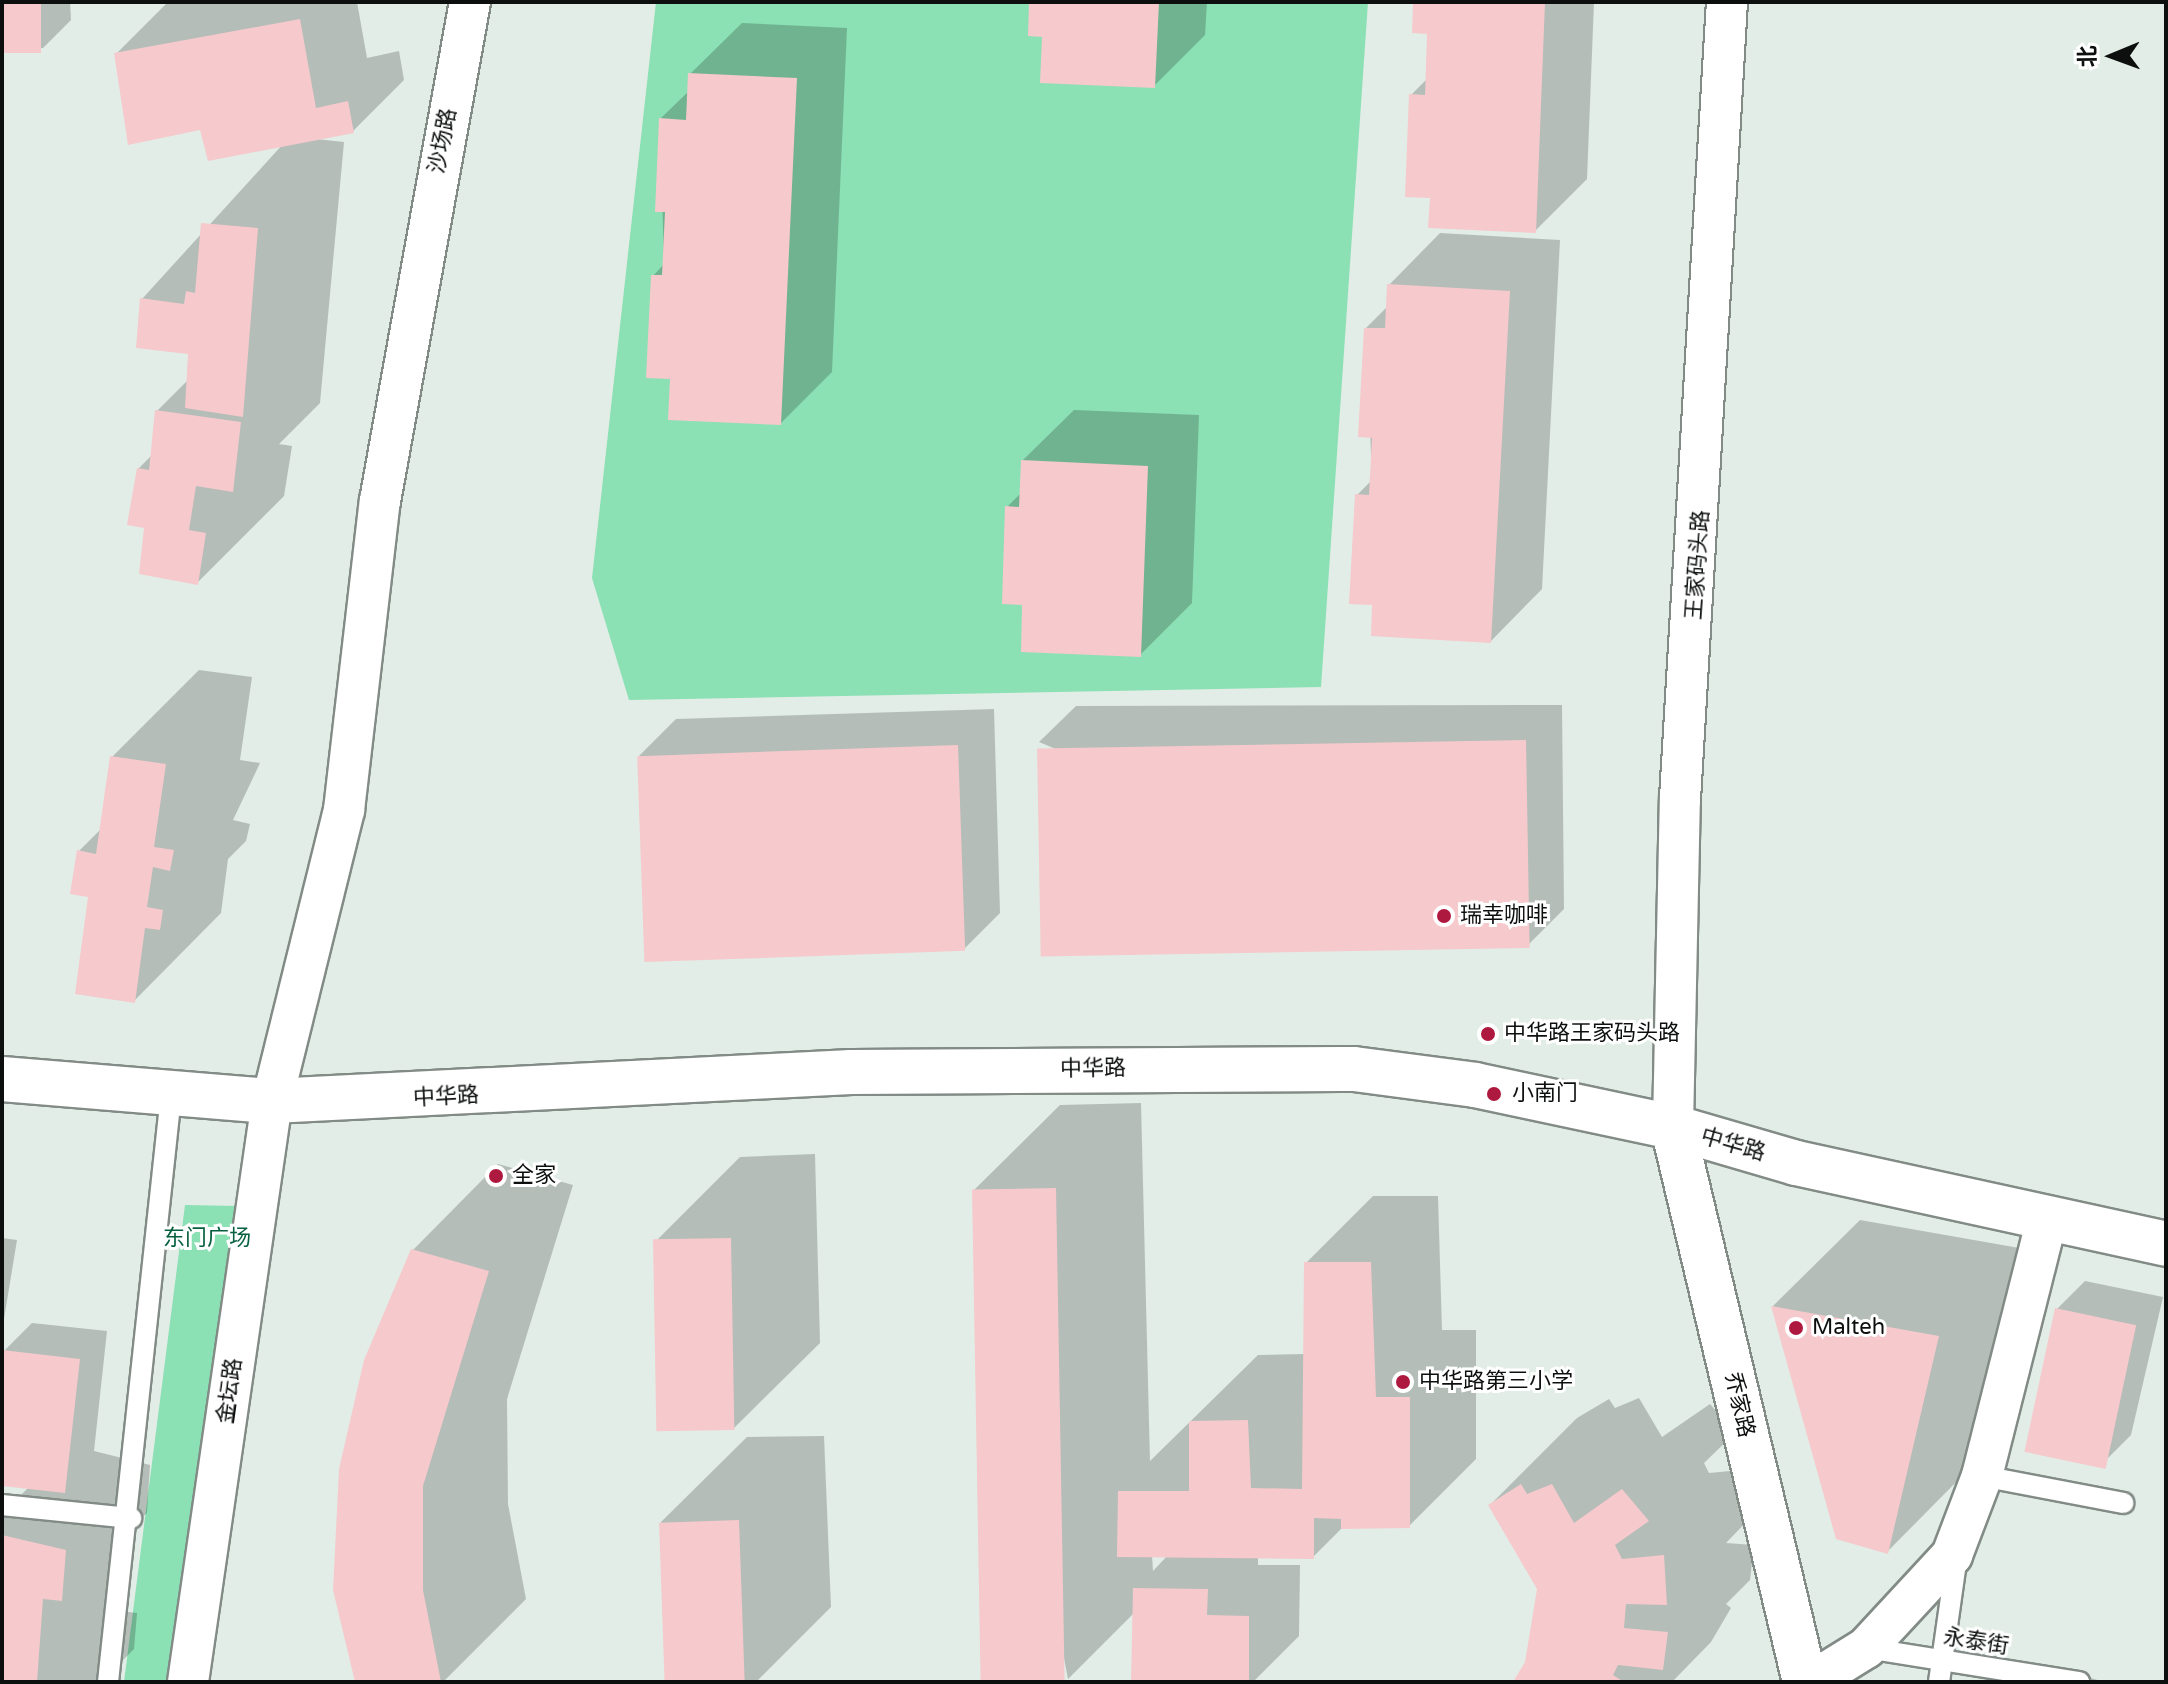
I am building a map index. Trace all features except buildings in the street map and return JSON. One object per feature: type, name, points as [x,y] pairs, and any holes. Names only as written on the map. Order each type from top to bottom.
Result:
[{"type":"street","name":"沙场路","points":[[272,1101],[344,810],[380,501],[416,280],[470,2]]},
{"type":"street","name":"王家码头路","points":[[1673,1127],[1680,799],[1727,2]]},
{"type":"street","name":"中华路","points":[[2,1079],[272,1101],[851,1072],[1354,1069],[1475,1085],[1673,1127],[2047,1219],[2166,1244]]},
{"type":"street","name":"金坛路","points":[[188,1682],[272,1101]]},
{"type":"street","name":"乔家路","points":[[1673,1127],[1805,1682]]},
{"type":"street","points":[[1811,1682],[1866,1648],[1958,1540],[1982,1476],[2047,1219]]},
{"type":"lane","points":[[108,1682],[131,1518],[171,1095]]},
{"type":"lane","points":[[1982,1476],[2123,1503]]},
{"type":"lane","points":[[2,1505],[131,1518]]},
{"type":"lane","points":[[1939,1682],[1947,1662],[1958,1540]]},
{"type":"lane","name":"永泰街","points":[[1866,1648],[2079,1682]]},
{"type":"green space","points":[[656,2],[1368,2],[1321,687],[629,700],[592,578]]},
{"type":"green space","name":"东门广场","points":[[185,1205],[238,1206],[167,1682],[124,1682]]},
{"type":"place","name":"瑞幸咖啡","points":[[1444,916]]},
{"type":"place","name":"中华路王家码头路","points":[[1488,1034]]},
{"type":"place","name":"小南门","points":[[1494,1094]]},
{"type":"place","name":"全家","points":[[496,1176]]},
{"type":"place","name":"Malteh","points":[[1796,1328]]},
{"type":"place","name":"中华路第三小学","points":[[1403,1382]]}]
